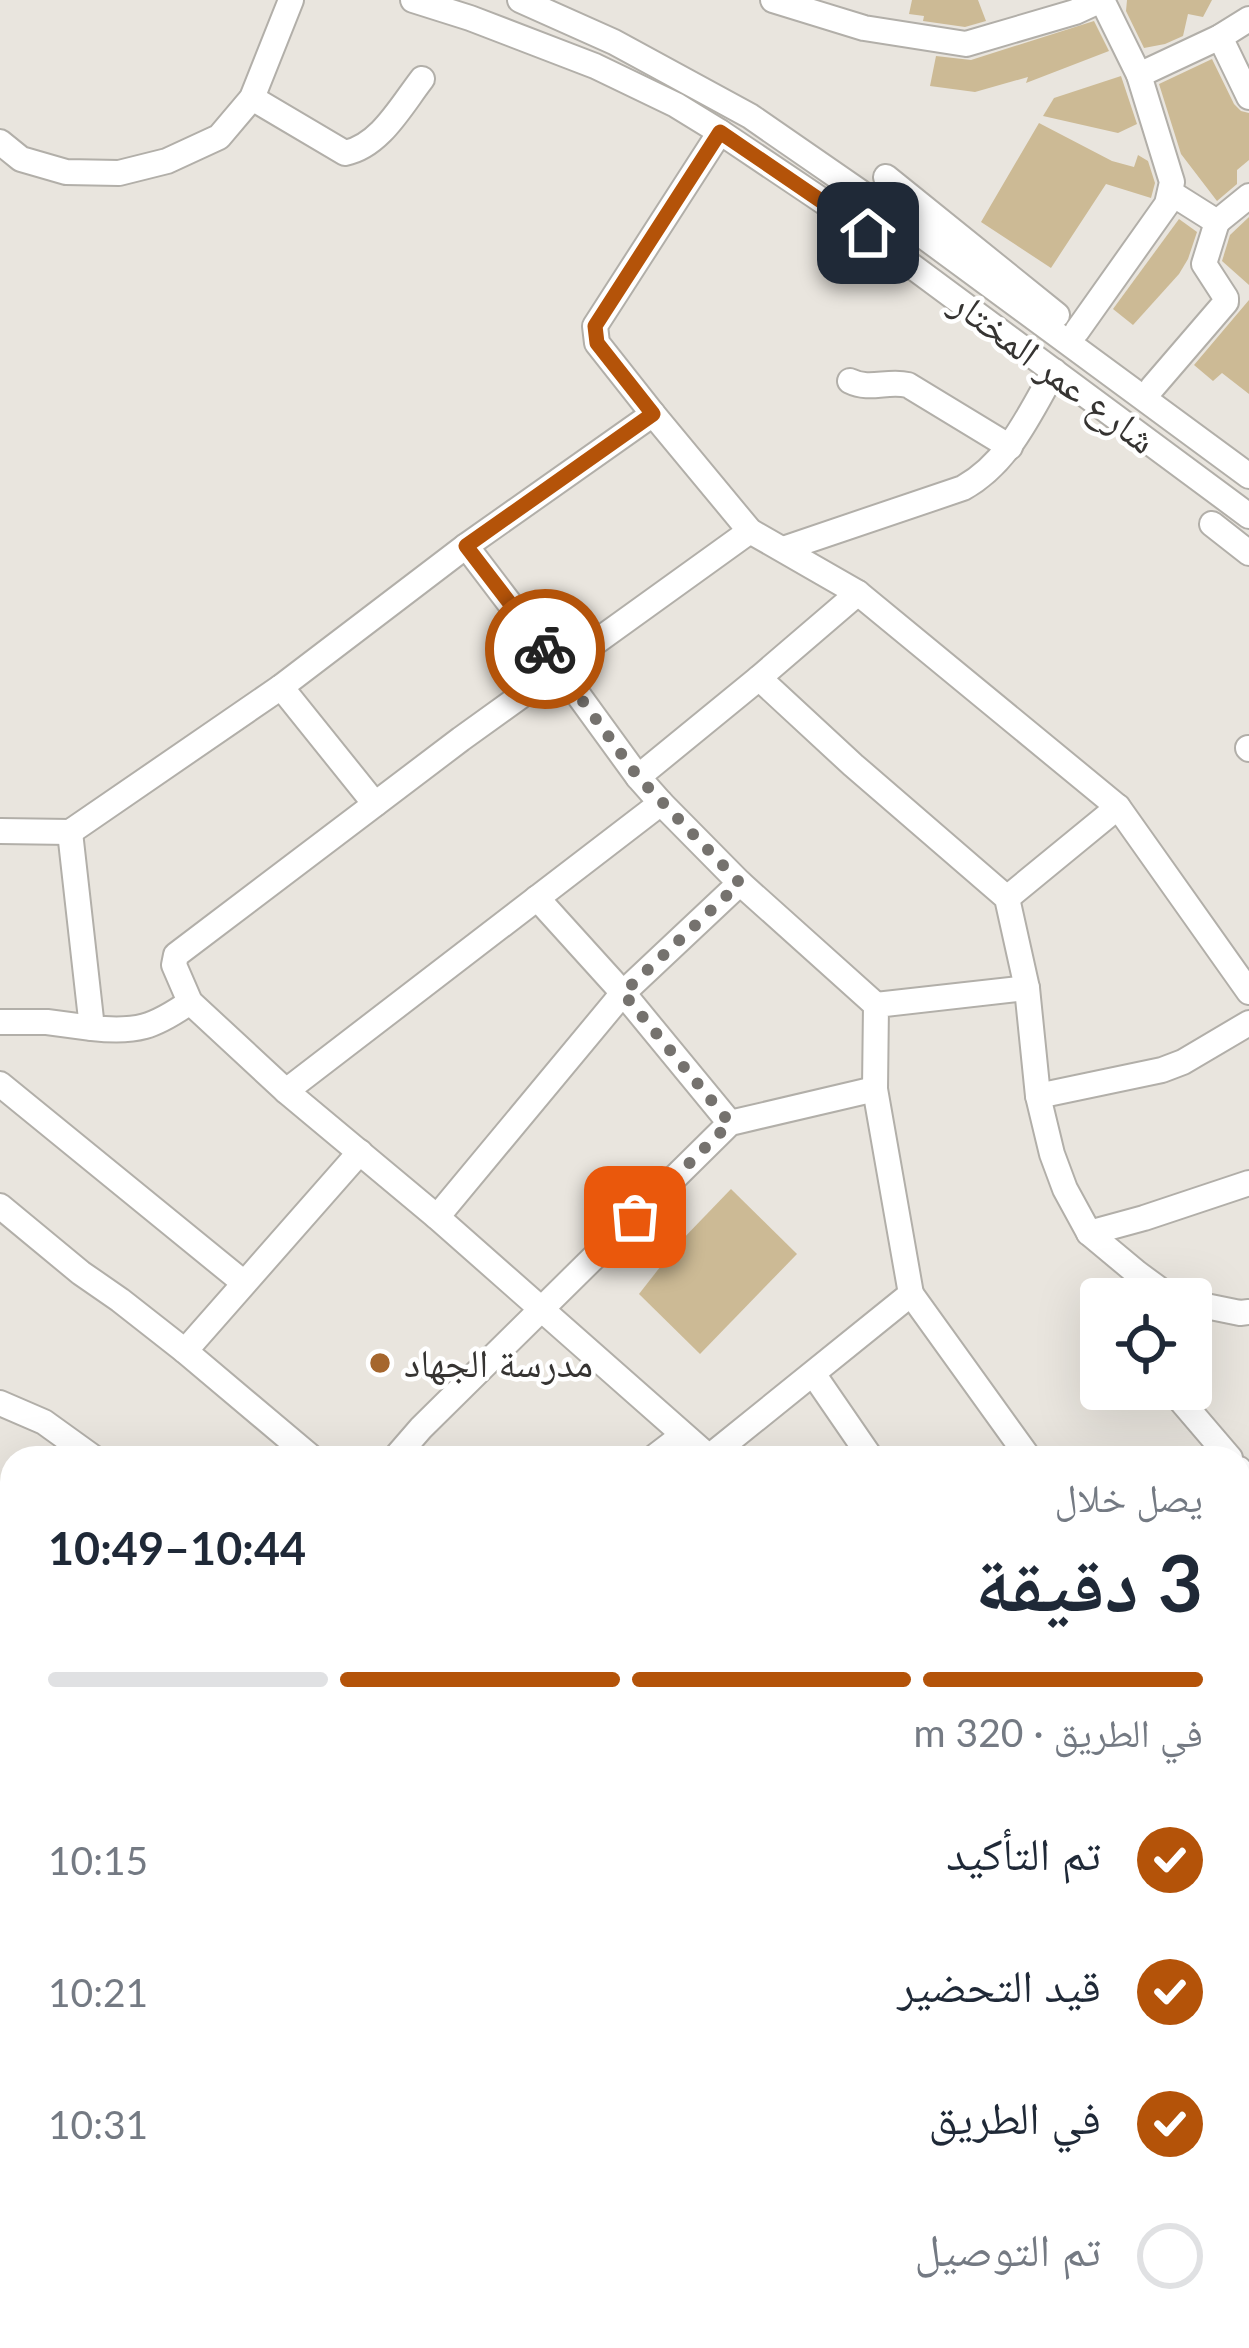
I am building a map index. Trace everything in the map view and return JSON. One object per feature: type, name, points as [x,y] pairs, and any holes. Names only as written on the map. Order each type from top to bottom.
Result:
[{"type":"street","points":[[0,142],[21,159],[66,172],[119,173],[167,161],[218,137],[253,98],[291,0]]},
{"type":"street","name":"شارع عمر المختار","points":[[413,0],[595,66],[720,132],[839,212],[1249,515]]},
{"type":"street","name":"شارع عمر المختار","points":[[520,0],[614,42],[750,116],[1148,393],[1249,476]]},
{"type":"street","points":[[772,0],[864,28],[966,44],[1101,0],[1138,75],[1172,182],[1166,204],[1077,331]]},
{"type":"street","points":[[1138,75],[1249,19]]},
{"type":"street","points":[[1220,37],[1249,97]]},
{"type":"street","points":[[253,98],[344,153],[373,141],[422,79]]},
{"type":"street","points":[[720,132],[595,326],[597,343],[750,531],[858,593],[1118,807],[1249,992]]},
{"type":"street","points":[[886,177],[1148,393],[1249,461]]},
{"type":"street","points":[[1171,193],[1217,221]]},
{"type":"street","points":[[1124,423],[1226,302],[1204,264],[1217,221],[1249,196]]},
{"type":"street","points":[[782,549],[982,478],[1010,447],[1054,371]]},
{"type":"street","points":[[850,382],[863,388],[893,382],[908,385],[1010,447]]},
{"type":"street","points":[[0,832],[70,832],[281,687],[466,546],[653,414]]},
{"type":"street","points":[[1212,524],[1249,553]]},
{"type":"street","points":[[696,1446],[437,1217],[286,1091],[190,1002],[174,965],[176,956],[375,804],[750,531]]},
{"type":"street","points":[[466,546],[661,803],[740,883],[876,1005],[1027,988]]},
{"type":"street","points":[[638,777],[858,593]]},
{"type":"street","points":[[759,678],[1007,898],[1027,988],[1038,1096],[1052,1154],[1089,1233],[1127,1278]]},
{"type":"street","points":[[281,687],[375,804]]},
{"type":"street","points":[[286,1091],[661,803]]},
{"type":"street","points":[[1007,898],[1118,807]]},
{"type":"street","points":[[70,832],[92,1028]]},
{"type":"street","points":[[437,1217],[623,993],[740,883]]},
{"type":"street","points":[[537,898],[730,1123]]},
{"type":"street","points":[[0,1022],[115,1030],[147,1027],[190,1002]]},
{"type":"street","points":[[876,1005],[875,1089],[910,1294],[1020,1446]]},
{"type":"street","points":[[1038,1096],[1162,1070],[1249,1023]]},
{"type":"street","points":[[0,1084],[244,1283]]},
{"type":"street","points":[[405,1446],[730,1123],[875,1089]]},
{"type":"street","points":[[185,1352],[360,1152]]},
{"type":"street","points":[[1089,1233],[1249,1183]]},
{"type":"street","points":[[0,1206],[298,1446]]},
{"type":"street","points":[[725,1446],[910,1294]]},
{"type":"street","points":[[1212,1308],[1249,1312]]},
{"type":"street","points":[[814,1375],[864,1446]]},
{"type":"street","points":[[0,1403],[44,1422],[77,1446]]},
{"type":"street","points":[[1189,1410],[1220,1446]]},
{"type":"street","points":[[669,1446],[683,1435]]},
{"type":"building","points":[[912,0],[978,0],[986,21],[965,27],[923,21],[924,16],[909,14]]},
{"type":"building","points":[[1127,0],[1212,0],[1203,17],[1188,14],[1183,36],[1144,48],[1126,11]]},
{"type":"building","points":[[1094,21],[1109,51],[1026,83],[1028,77],[975,92],[930,86],[936,56],[971,60]]},
{"type":"building","points":[[1212,59],[1234,104],[1249,113],[1249,160],[1237,170],[1237,184],[1217,201],[1181,154],[1159,84]]},
{"type":"building","points":[[1121,76],[1137,124],[1118,133],[1043,116],[1054,98]]},
{"type":"building","points":[[1039,123],[1112,161],[1134,167],[1138,155],[1148,161],[1155,183],[1151,198],[1106,184],[1051,268],[981,222]]},
{"type":"building","points":[[1249,217],[1249,285],[1222,261],[1230,235]]},
{"type":"building","points":[[1179,219],[1197,232],[1188,259],[1133,325],[1113,309]]},
{"type":"building","points":[[1249,300],[1249,394],[1222,373],[1213,381],[1194,365]]},
{"type":"building","points":[[731,1189],[797,1254],[700,1354],[639,1294],[678,1244]]},
{"type":"way so far","points":[[545,649],[638,777],[740,883],[623,993],[730,1123],[635,1217]]},
{"type":"place","name":"مدرسة الجهاد","points":[[380,1363]]},
{"type":"route","points":[[545,649],[466,546],[653,414],[597,343],[595,326],[720,132],[868,233]]}]
